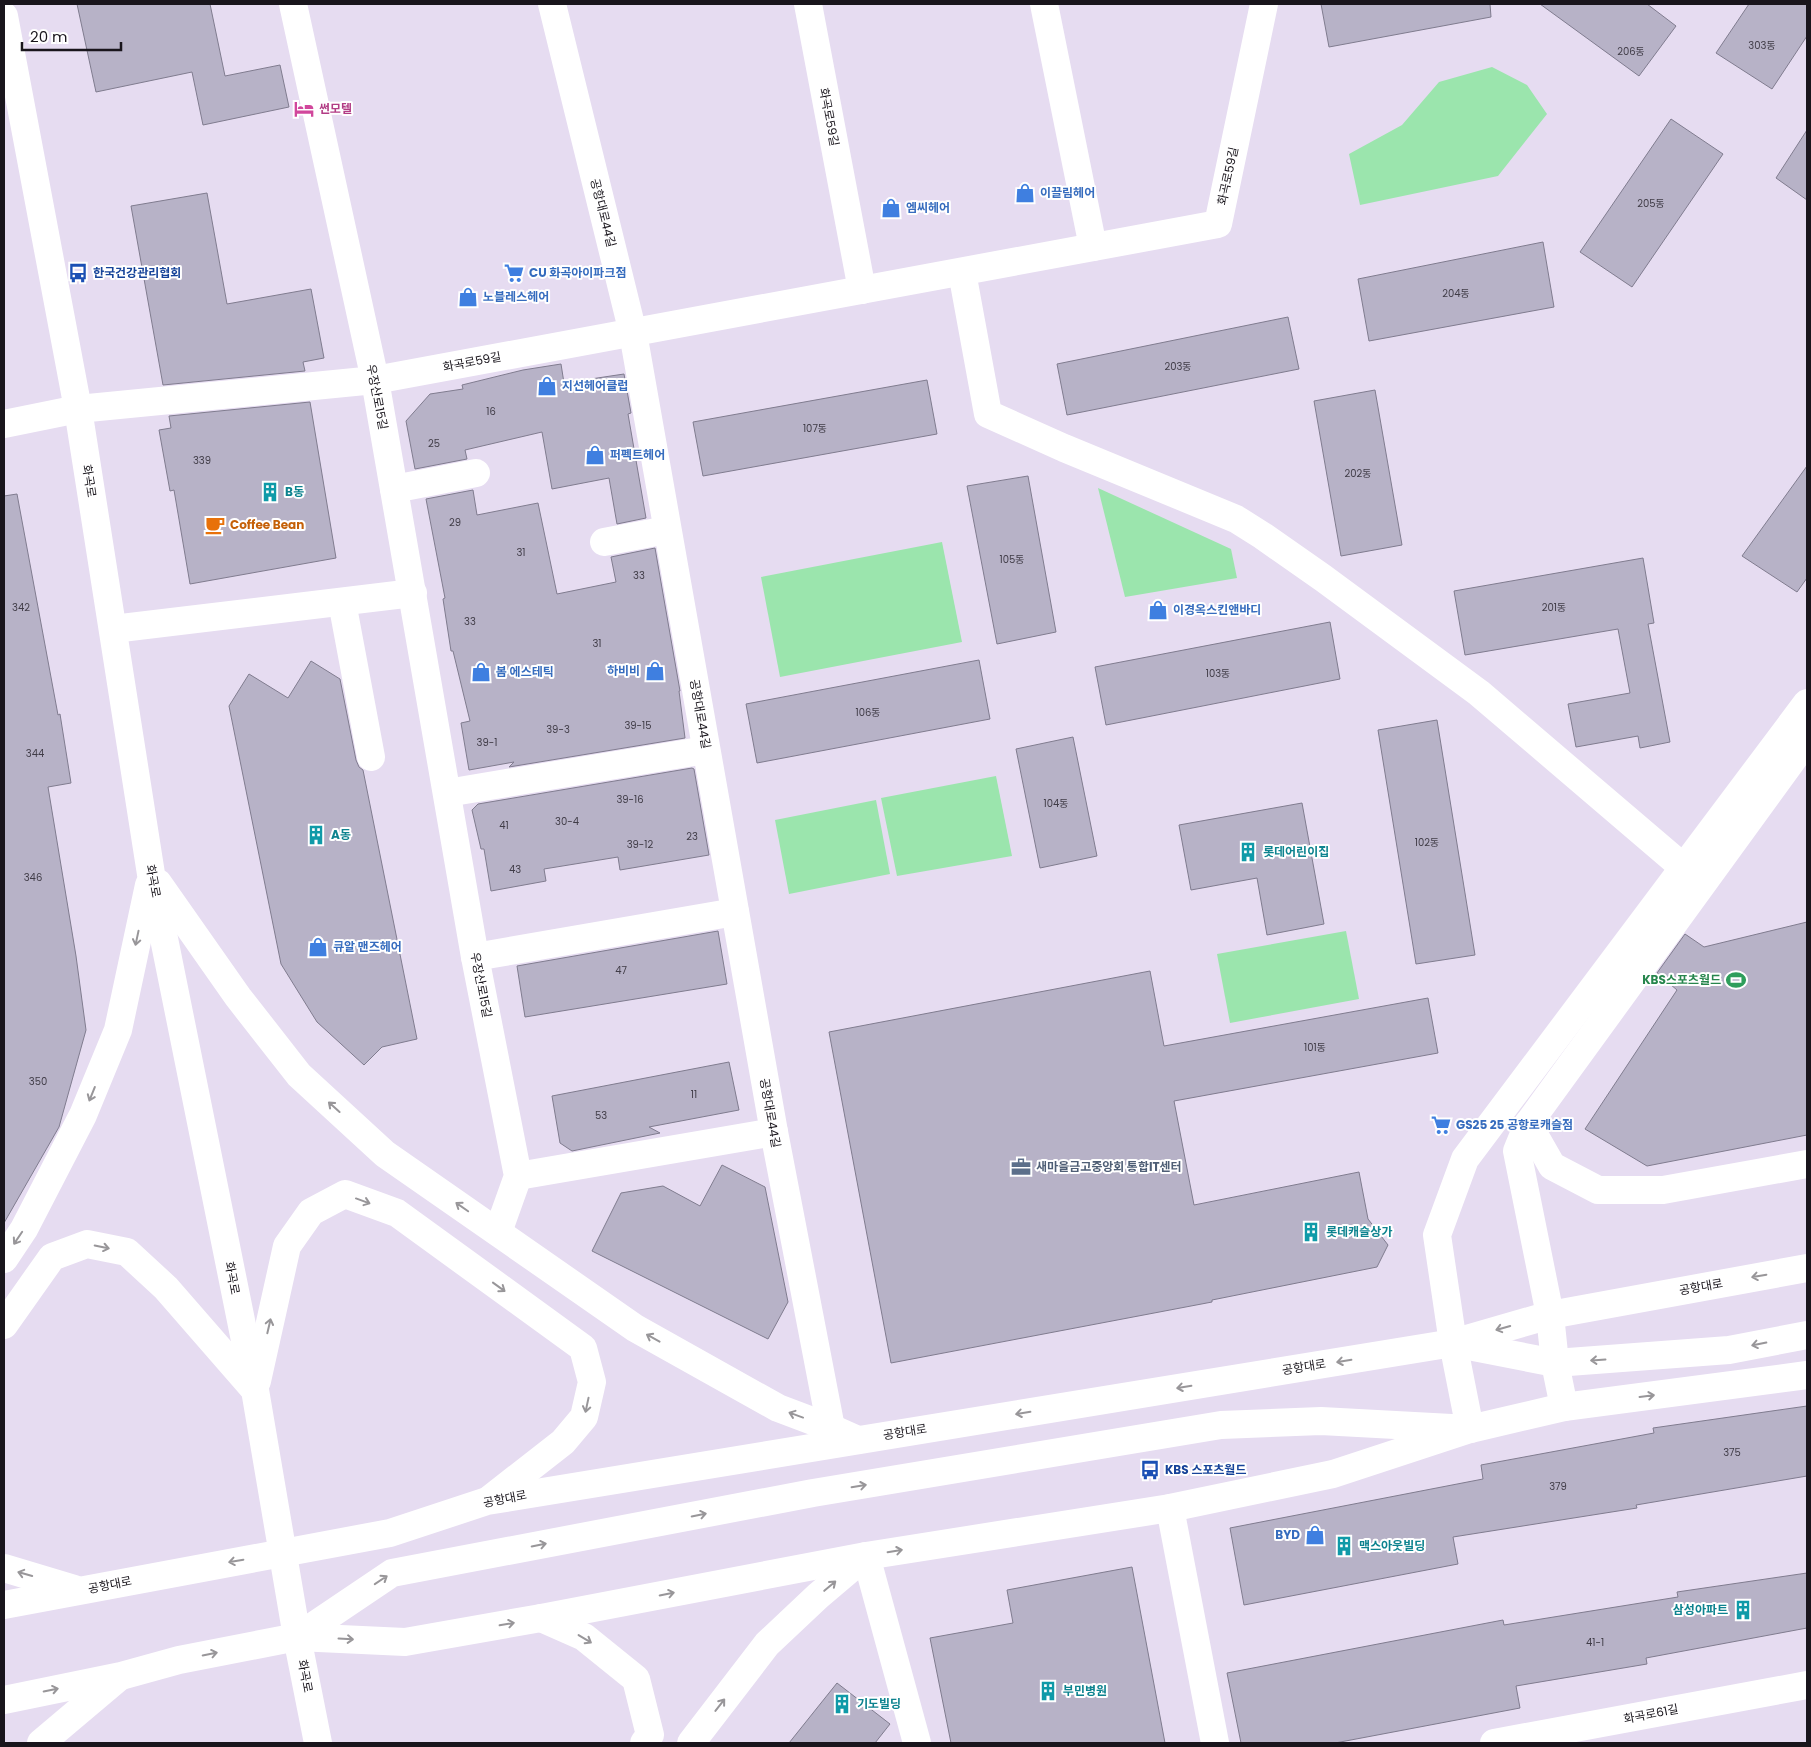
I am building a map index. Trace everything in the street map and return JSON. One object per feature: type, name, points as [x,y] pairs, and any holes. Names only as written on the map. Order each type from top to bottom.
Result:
[{"type":"main road","name":"우장산로15길","points":[[293,4],[375,380],[475,957],[518,1176]]},
{"type":"main road","name":"공항대로44길","points":[[552,4],[633,333],[774,1132],[831,1428]]},
{"type":"main road","name":"화곡로59길","points":[[808,4],[862,290]]},
{"type":"main road","points":[[1044,4],[1093,247]]},
{"type":"main road","name":"화곡로59길","points":[[4,424],[78,409],[375,380],[1218,224],[1264,4]]},
{"type":"main road","name":"화곡로","points":[[4,16],[78,409],[151,874],[255,1390],[297,1637],[318,1743]]},
{"type":"main road","points":[[962,272],[988,414],[1064,448],[1236,519],[1263,536],[1479,693],[1684,868]]},
{"type":"main road","points":[[394,489],[476,472]]},
{"type":"main road","points":[[604,542],[667,530]]},
{"type":"main road","points":[[113,629],[413,594]]},
{"type":"main road","points":[[342,602],[371,757]]},
{"type":"main road","points":[[1470,1429],[1453,1343],[1437,1235],[1465,1159],[1807,703]]},
{"type":"main road","points":[[1564,1407],[1555,1363],[1550,1315],[1517,1151],[1528,1124],[1807,740]]},
{"type":"main road","points":[[447,793],[706,750]]},
{"type":"main road","points":[[151,874],[238,997],[299,1075],[386,1154],[635,1328],[778,1408],[858,1440]]},
{"type":"main road","points":[[4,1259],[24,1229],[83,1115],[118,1030],[151,874]]},
{"type":"main road","points":[[475,957],[735,912]]},
{"type":"main road","points":[[1528,1124],[1552,1166],[1598,1190],[1663,1190],[1807,1164]]},
{"type":"main road","points":[[498,1232],[518,1176],[774,1132]]},
{"type":"main road","points":[[255,1390],[287,1246],[311,1212],[345,1194],[397,1214],[583,1348],[592,1382],[584,1417],[563,1442],[487,1501]]},
{"type":"main road","points":[[4,1325],[52,1257],[87,1244],[126,1252],[166,1288],[255,1390]]},
{"type":"main road","name":"공항대로","points":[[6,1604],[390,1534],[487,1501],[1453,1343],[1550,1315],[1807,1268]]},
{"type":"main road","points":[[1453,1343],[1555,1363],[1730,1350],[1807,1335]]},
{"type":"main road","points":[[4,1700],[121,1676],[179,1660],[297,1637],[405,1642],[866,1556],[1170,1508],[1333,1474],[1470,1429],[1564,1407],[1807,1375]]},
{"type":"main road","points":[[297,1637],[392,1573],[813,1494],[1222,1425],[1321,1421],[1470,1429]]},
{"type":"main road","points":[[1170,1508],[1215,1743]]},
{"type":"main road","points":[[691,1743],[767,1644],[818,1596],[866,1556]]},
{"type":"main road","points":[[866,1556],[917,1743]]},
{"type":"main road","points":[[4,1568],[81,1590]]},
{"type":"main road","points":[[541,1618],[584,1637],[636,1679],[650,1735],[644,1743]]},
{"type":"main road","points":[[41,1743],[121,1676]]},
{"type":"main road","name":"화곡로61길","points":[[1494,1743],[1577,1736],[1807,1685]]},
{"type":"green space","points":[[1492,67],[1527,85],[1547,114],[1498,176],[1360,205],[1349,154],[1402,125],[1439,82]]},
{"type":"green space","points":[[1098,488],[1231,549],[1237,578],[1125,597]]},
{"type":"green space","points":[[942,542],[962,642],[780,677],[761,577]]},
{"type":"green space","points":[[996,776],[1012,856],[897,876],[881,798]]},
{"type":"green space","points":[[876,800],[890,874],[789,894],[775,820]]},
{"type":"green space","points":[[1346,931],[1359,999],[1230,1023],[1217,954]]},
{"type":"building","points":[[77,4],[210,4],[225,76],[280,65],[289,107],[203,125],[192,72],[96,92]]},
{"type":"building","points":[[1321,4],[1490,4],[1491,17],[1329,47]]},
{"type":"building","points":[[1540,4],[1647,4],[1676,26],[1639,76]]},
{"type":"building","points":[[1749,4],[1807,4],[1807,36],[1772,89],[1716,53]]},
{"type":"building","points":[[1671,119],[1723,154],[1632,287],[1580,252]]},
{"type":"building","points":[[1807,130],[1807,200],[1776,178]]},
{"type":"building","points":[[207,193],[227,304],[311,289],[324,358],[303,362],[305,371],[163,385],[131,206]]},
{"type":"building","points":[[1543,242],[1554,307],[1369,341],[1358,279]]},
{"type":"building","points":[[1288,317],[1299,369],[1067,415],[1057,364]]},
{"type":"building","points":[[561,364],[564,383],[624,374],[631,413],[628,414],[646,518],[617,524],[609,478],[552,489],[542,432],[465,450],[467,459],[415,469],[406,421],[430,394],[463,389],[462,385],[523,370]]},
{"type":"building","points":[[927,380],[937,434],[703,476],[693,422]]},
{"type":"building","points":[[1375,390],[1402,545],[1341,556],[1314,401]]},
{"type":"building","name":"B동","points":[[310,402],[336,558],[190,584],[174,490],[170,491],[159,430],[171,428],[169,416]]},
{"type":"building","points":[[1807,466],[1807,578],[1797,592],[1742,556]]},
{"type":"building","points":[[1028,476],[1056,632],[997,644],[967,486]]},
{"type":"building","points":[[473,490],[477,515],[538,503],[557,594],[616,582],[611,557],[655,548],[680,691],[685,738],[509,767],[514,762],[469,770],[461,723],[470,721],[453,651],[451,651],[443,599],[445,598],[426,499]]},
{"type":"building","points":[[17,494],[58,715],[60,714],[71,783],[48,787],[76,956],[86,1030],[59,1127],[4,1223],[4,496]]},
{"type":"building","points":[[1643,558],[1654,623],[1648,624],[1670,742],[1640,748],[1638,736],[1576,747],[1568,704],[1630,693],[1618,629],[1465,655],[1454,591]]},
{"type":"building","points":[[1330,622],[1340,679],[1106,725],[1095,667]]},
{"type":"building","points":[[979,660],[990,719],[757,763],[746,704]]},
{"type":"building","name":"A동","points":[[311,661],[340,679],[356,760],[359,767],[363,770],[417,1039],[382,1047],[364,1065],[317,1022],[281,964],[229,706],[249,674],[288,698]]},
{"type":"building","points":[[1437,720],[1475,955],[1416,964],[1378,730]]},
{"type":"building","points":[[1073,737],[1097,856],[1040,868],[1016,749]]},
{"type":"building","points":[[694,769],[709,855],[620,870],[618,857],[544,869],[546,881],[491,891],[484,849],[481,849],[472,810],[478,804]]},
{"type":"building","name":"롯데어린이집","points":[[1302,803],[1324,924],[1267,935],[1257,878],[1191,890],[1179,825]]},
{"type":"building","name":"KBS스포츠월드","points":[[1807,922],[1807,1135],[1647,1166],[1585,1129],[1677,990],[1657,973],[1685,934],[1704,947]]},
{"type":"building","points":[[718,931],[727,984],[525,1017],[517,966]]},
{"type":"building","name":"새마을금고중앙회 통합IT센터","points":[[1150,971],[1164,1046],[1428,998],[1438,1053],[1174,1101],[1194,1205],[1359,1172],[1368,1219],[1388,1245],[1377,1267],[1212,1300],[1212,1302],[891,1363],[829,1032]]},
{"type":"building","points":[[729,1062],[739,1110],[649,1127],[660,1133],[572,1151],[560,1143],[552,1096]]},
{"type":"building","points":[[722,1165],[765,1187],[788,1302],[768,1339],[592,1251],[621,1193],[663,1186],[700,1206]]},
{"type":"building","points":[[1807,1406],[1807,1476],[1636,1505],[1637,1508],[1453,1537],[1458,1564],[1244,1605],[1230,1528],[1483,1479],[1481,1465],[1654,1433],[1653,1428]]},
{"type":"building","name":"부민병원","points":[[1132,1567],[1165,1743],[951,1743],[930,1638],[1013,1623],[1007,1590]]},
{"type":"building","points":[[1807,1573],[1807,1628],[1646,1658],[1647,1664],[1516,1686],[1520,1708],[1335,1743],[1241,1743],[1227,1673],[1503,1620],[1504,1625],[1678,1597],[1677,1592]]},
{"type":"building","name":"기도빌딩","points":[[837,1683],[890,1724],[875,1743],[789,1743]]},
{"type":"place","name":"썬모텔","points":[[304,109]]},
{"type":"place","name":"이끌림헤어","points":[[1025,193]]},
{"type":"place","name":"엠씨헤어","points":[[891,208]]},
{"type":"place","name":"한국건강관리협회","points":[[78,273]]},
{"type":"place","name":"CU 화곡아이파크점","points":[[514,273]]},
{"type":"place","name":"노블레스헤어","points":[[468,297]]},
{"type":"place","name":"지선헤어클럽","points":[[547,386]]},
{"type":"place","name":"퍼펙트헤어","points":[[595,455]]},
{"type":"place","name":"B동","points":[[270,492]]},
{"type":"place","name":"Coffee Bean","points":[[215,525]]},
{"type":"place","name":"이경옥스킨앤바디","points":[[1158,610]]},
{"type":"place","name":"하비비","points":[[655,671]]},
{"type":"place","name":"봄 에스테틱","points":[[481,672]]},
{"type":"place","name":"A동","points":[[316,835]]},
{"type":"place","name":"롯데어린이집","points":[[1248,852]]},
{"type":"place","name":"큐알 맨즈헤어","points":[[318,947]]},
{"type":"place","name":"KBS스포츠월드","points":[[1736,980]]},
{"type":"place","name":"GS25 25 공항로캐슬점","points":[[1441,1125]]},
{"type":"place","name":"새마을금고중앙회 통합IT센터","points":[[1021,1167]]},
{"type":"place","name":"롯데캐슬상가","points":[[1311,1232]]},
{"type":"place","name":"KBS 스포츠월드","points":[[1150,1470]]},
{"type":"place","name":"BYD","points":[[1315,1535]]},
{"type":"place","name":"맥스아웃빌딩","points":[[1344,1546]]},
{"type":"place","name":"삼성아파트","points":[[1743,1610]]},
{"type":"place","name":"부민병원","points":[[1048,1691]]},
{"type":"place","name":"기도빌딩","points":[[842,1704]]}]
